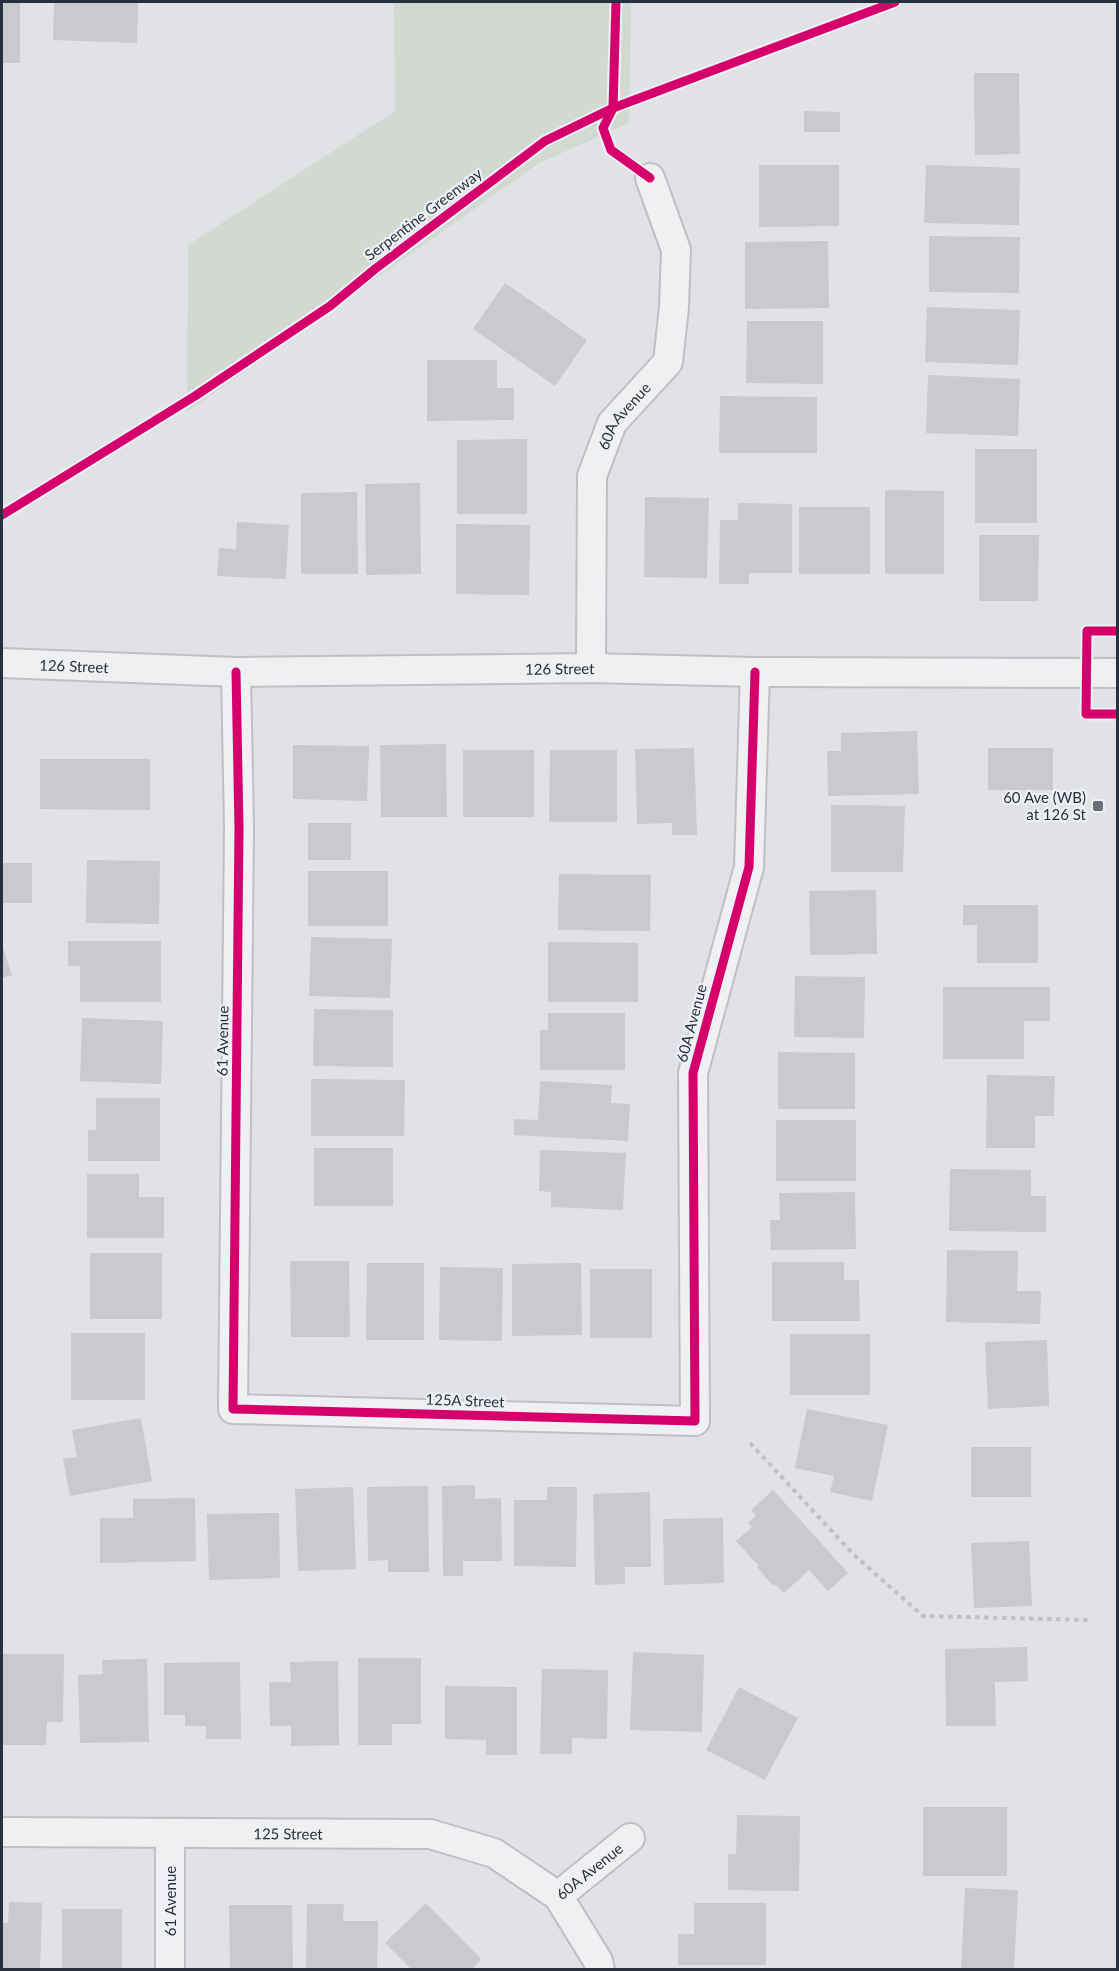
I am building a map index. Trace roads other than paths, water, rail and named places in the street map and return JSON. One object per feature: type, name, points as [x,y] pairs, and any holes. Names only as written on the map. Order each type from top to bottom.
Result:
[{"type":"street","name":"60A Avenue","points":[[591,668],[592,476],[612,423],[668,362],[674,307],[676,250],[650,178]]},
{"type":"street","name":"126 Street","points":[[2,663],[236,672],[591,668],[755,672],[1118,673]]},
{"type":"street","name":"61 Avenue","points":[[233,1409],[239,828],[236,672]]},
{"type":"street","name":"60A Avenue","points":[[695,1421],[693,1073],[749,867],[755,672]]},
{"type":"street","name":"125A Street","points":[[233,1409],[695,1421]]},
{"type":"street","name":"125 Street","points":[[2,1833],[430,1834],[494,1853],[558,1896]]},
{"type":"street","name":"61 Avenue","points":[[170,1833],[170,1970]]},
{"type":"street","name":"60A Avenue","points":[[600,1970],[598,1961],[558,1896],[630,1838]]},
{"type":"place","name":"60 Ave (WB) at 126 St","points":[[1098,806]]}]
